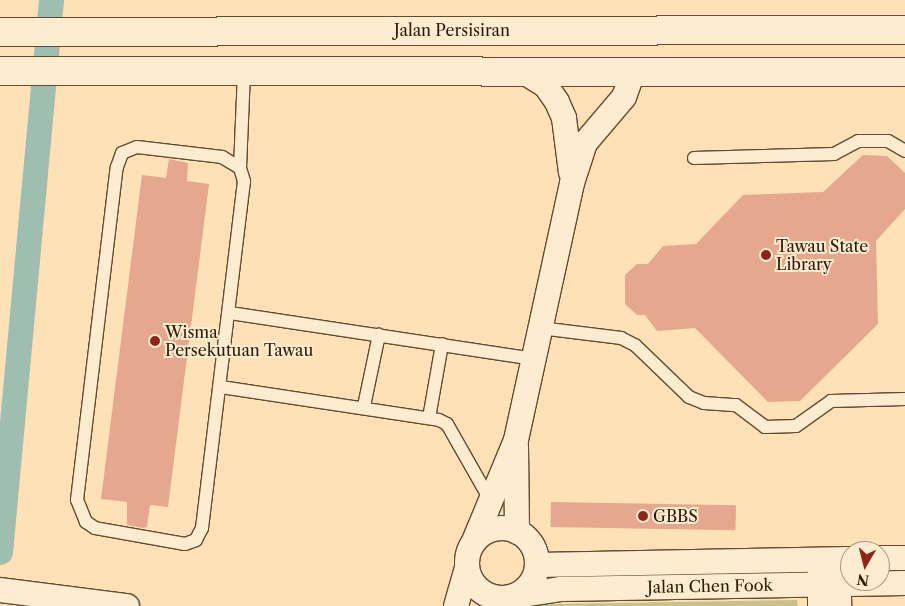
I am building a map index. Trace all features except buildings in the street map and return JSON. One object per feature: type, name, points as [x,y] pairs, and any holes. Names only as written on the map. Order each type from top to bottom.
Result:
[{"type":"street","name":"Jalan Persisiran","points":[[9,32],[905,30]]},
{"type":"street","points":[[9,71],[905,72]]},
{"type":"street","points":[[524,72],[546,86],[564,118],[572,183]]},
{"type":"street","points":[[517,532],[516,440],[572,183],[585,144],[624,97],[633,72]]},
{"type":"street","points":[[456,606],[489,498],[516,440]]},
{"type":"street","points":[[467,568],[484,594],[509,601],[532,583],[538,564],[532,545],[517,532],[497,529],[474,542]]},
{"type":"street","points":[[890,558],[905,558]]},
{"type":"street","points":[[829,595],[836,559]]},
{"type":"street","name":"Jalan Chen Fook","points":[[538,564],[836,559]]},
{"type":"street","name":"Jalan Chen Fook","points":[[509,601],[561,588],[829,595],[905,583]]},
{"type":"street","points":[[0,590],[127,606]]},
{"type":"lane","points":[[240,168],[222,157],[137,147],[122,153],[119,159],[77,500],[86,522],[108,533],[185,544],[196,540],[202,528],[221,387],[244,185],[240,168],[244,72]]},
{"type":"lane","points":[[694,158],[834,154],[858,140],[888,141],[905,150]]},
{"type":"lane","points":[[230,313],[533,359]]},
{"type":"lane","points":[[540,328],[621,338],[635,345],[689,397],[704,403],[736,405],[765,427],[796,426],[831,401],[905,399]]},
{"type":"lane","points":[[364,406],[379,335]]},
{"type":"lane","points":[[429,418],[442,344]]},
{"type":"lane","points":[[221,387],[364,406],[429,418],[447,424],[489,498]]},
{"type":"shaded area","points":[[797,600],[798,606],[497,606],[497,605]]},
{"type":"waterway","points":[[0,552],[51,0]]},
{"type":"place","name":"Tawau State Library","points":[[766,255]]},
{"type":"place","name":"Wisma Persekutuan Tawau","points":[[155,341]]},
{"type":"place","name":"GBBS","points":[[643,516]]}]
